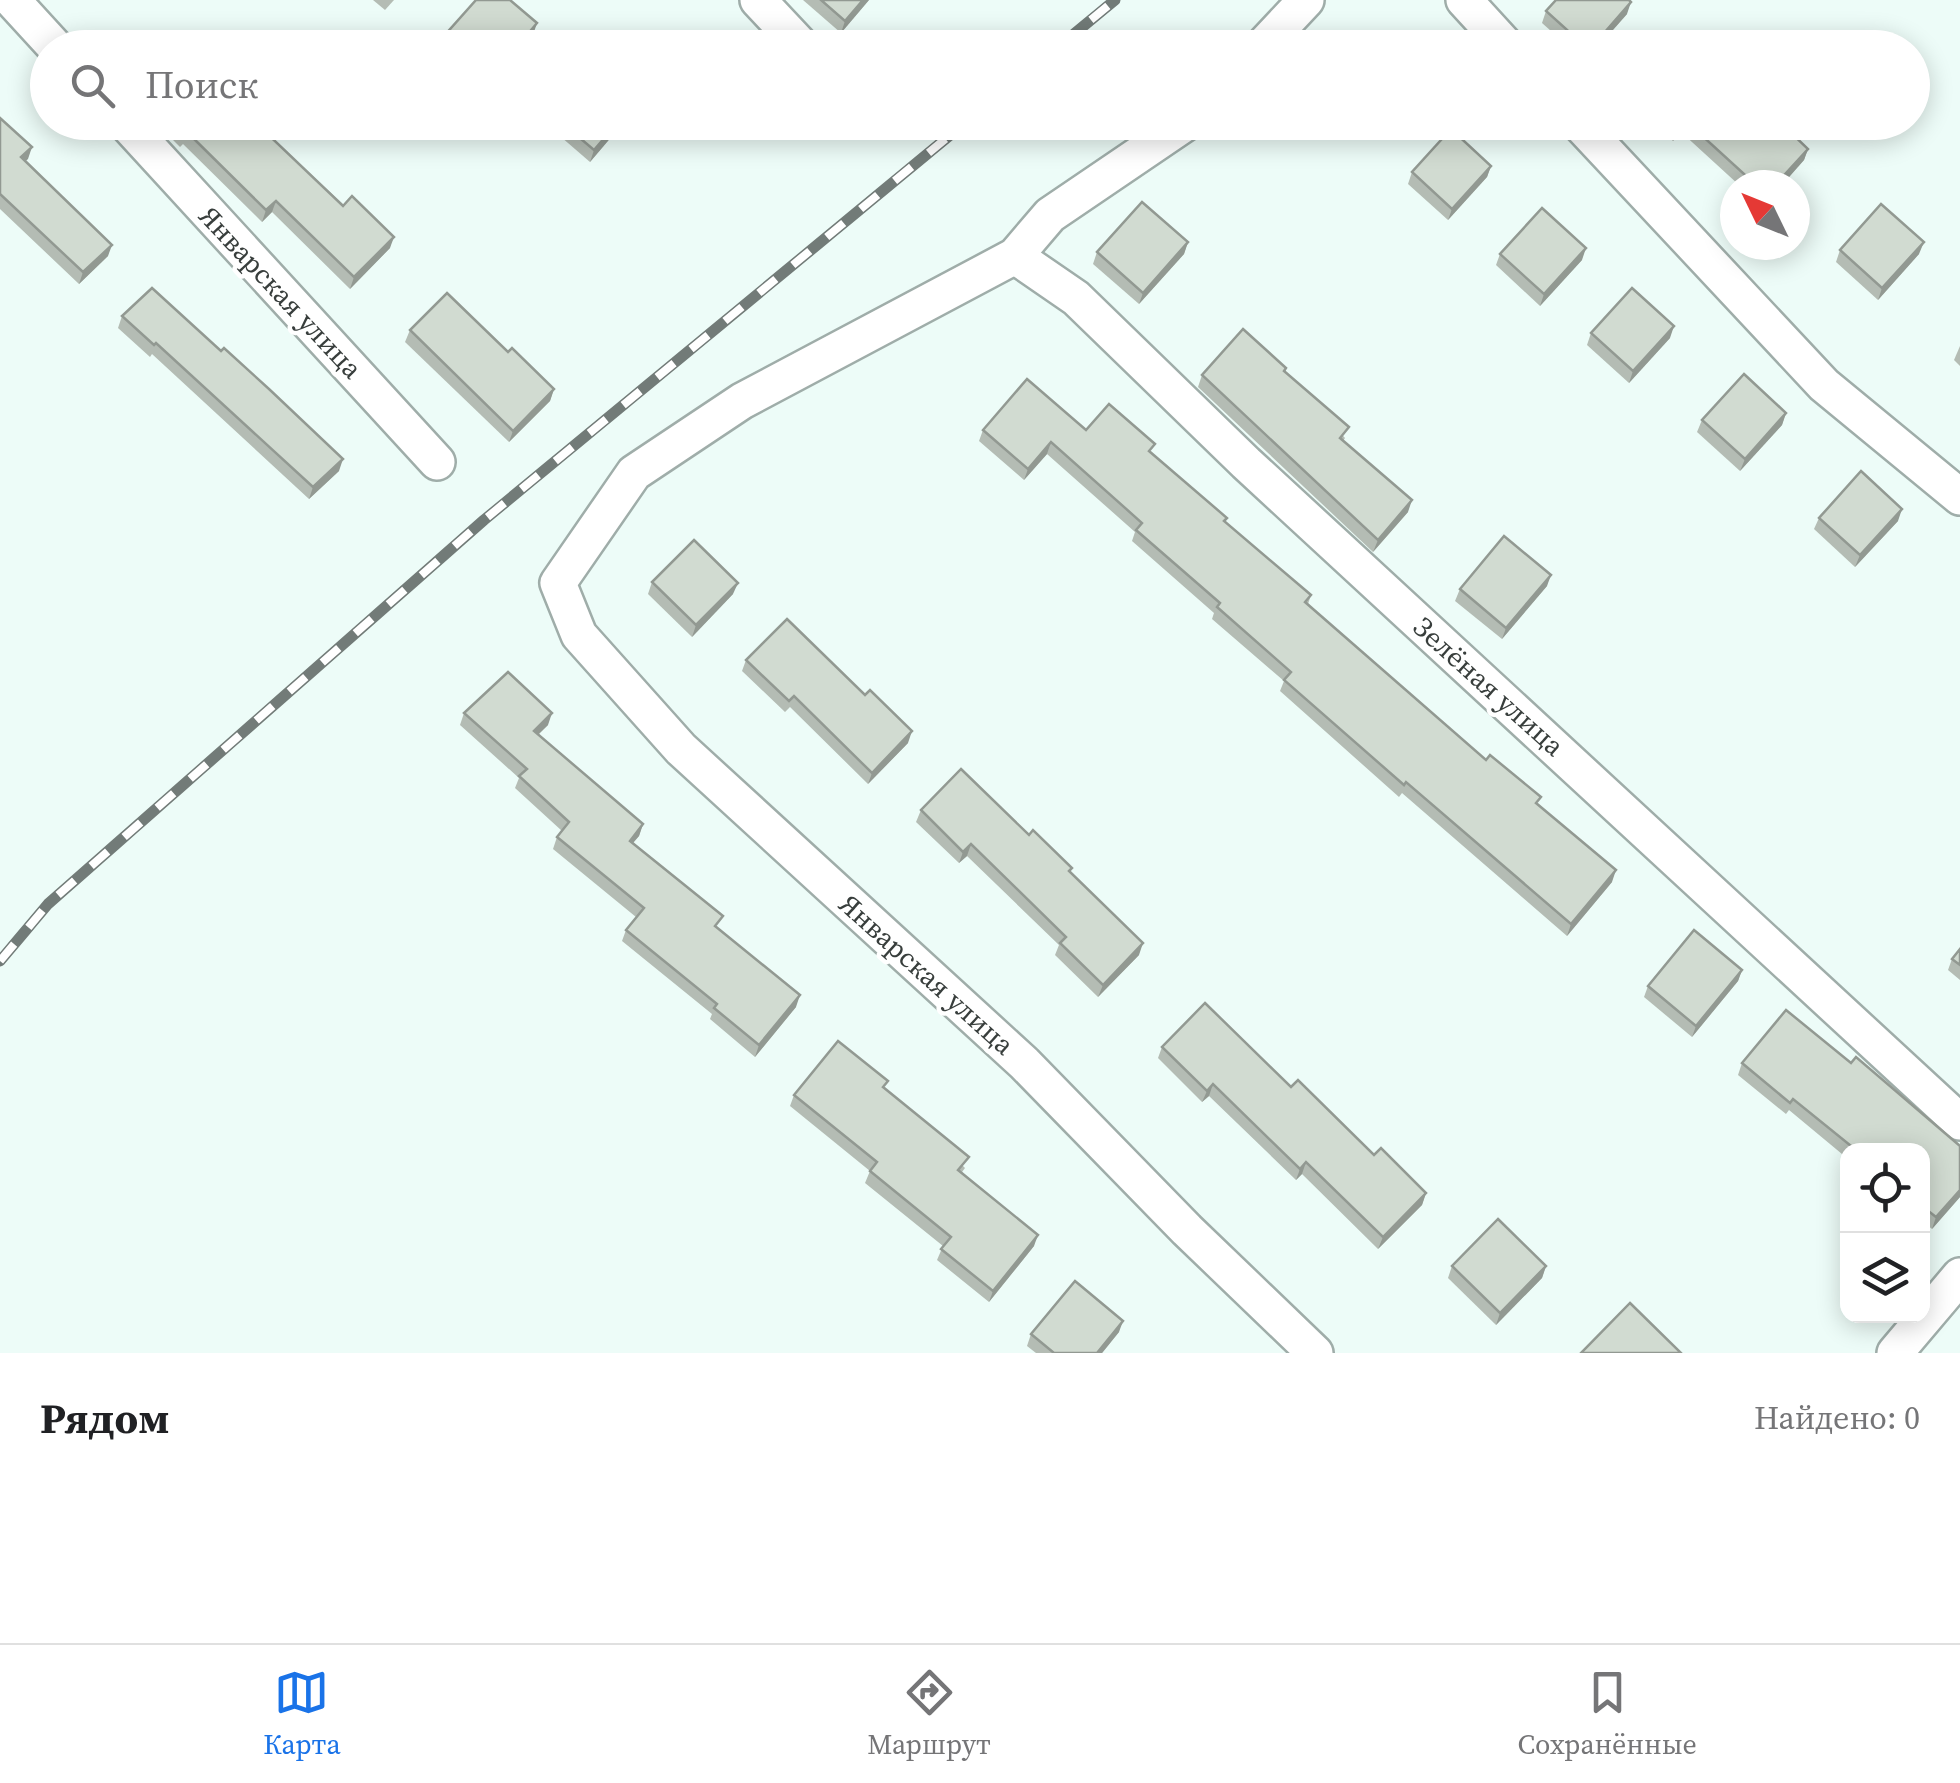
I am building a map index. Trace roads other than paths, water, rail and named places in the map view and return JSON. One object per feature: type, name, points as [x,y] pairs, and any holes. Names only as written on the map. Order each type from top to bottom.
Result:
[{"type":"street","points":[[12,0],[40,30]]},
{"type":"street","points":[[758,0],[786,30]]},
{"type":"street","points":[[1278,30],[1306,0]]},
{"type":"street","points":[[1464,0],[1492,30]]},
{"type":"street","name":"Январская улица","points":[[142,140],[437,462]]},
{"type":"street","points":[[1015,256],[1050,215],[1160,140]]},
{"type":"street","points":[[1595,140],[1824,384],[1960,497]]},
{"type":"street","name":"Январская улица","points":[[1015,256],[742,401],[634,473],[558,583],[578,635],[681,749],[1024,1063],[1315,1353]]},
{"type":"street","name":"Зелёная улица","points":[[1015,256],[1076,298],[1246,463],[1960,1122]]},
{"type":"street","points":[[1895,1353],[1960,1276]]},
{"type":"railway","points":[[1079,30],[1115,0]]},
{"type":"railway","points":[[0,961],[48,904],[484,520],[944,140]]}]
